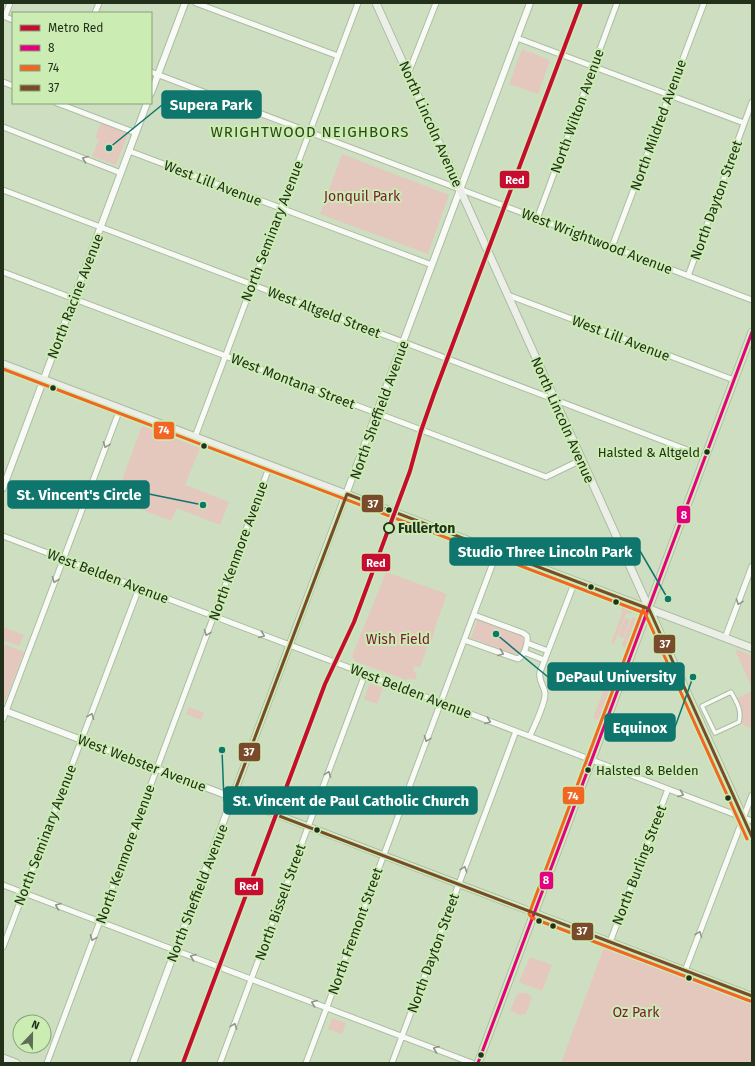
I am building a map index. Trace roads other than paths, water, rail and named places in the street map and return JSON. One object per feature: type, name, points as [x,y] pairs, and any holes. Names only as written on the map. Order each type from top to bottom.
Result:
[{"type":"main road","name":"North Lincoln Avenue","points":[[376,3],[553,399],[752,837]]},
{"type":"main road","points":[[478,1063],[752,332]]},
{"type":"main road","points":[[3,364],[752,648]]},
{"type":"main road","points":[[3,1058],[16,1063]]},
{"type":"street","points":[[4,16],[10,3]]},
{"type":"street","points":[[152,90],[185,3]]},
{"type":"street","points":[[196,3],[338,56]]},
{"type":"street","name":"North Seminary Avenue","points":[[195,437],[358,3]]},
{"type":"street","points":[[408,74],[436,3]]},
{"type":"street","name":"North Sheffield Avenue","points":[[133,1063],[530,3]]},
{"type":"street","name":"North Wilton Avenue","points":[[537,219],[617,3]]},
{"type":"street","name":"North Mildred Avenue","points":[[612,247],[704,3]]},
{"type":"street","points":[[517,38],[744,123]]},
{"type":"street","name":"West Wrightwood Avenue","points":[[152,72],[752,300]]},
{"type":"street","name":"North Dayton Street","points":[[688,276],[752,102]]},
{"type":"street","points":[[60,104],[136,133]]},
{"type":"street","name":"North Racine Avenue","points":[[3,488],[147,104]]},
{"type":"street","points":[[3,127],[121,173]]},
{"type":"street","name":"West Lill Avenue","points":[[129,151],[432,265]]},
{"type":"street","name":"West Altgeld Street","points":[[3,190],[690,451]]},
{"type":"street","name":"West Montana Street","points":[[3,272],[546,477],[581,460]]},
{"type":"street","name":"West Lill Avenue","points":[[508,296],[734,380]]},
{"type":"street","points":[[3,719],[4,711],[120,409]]},
{"type":"street","name":"North Kenmore Avenue","points":[[47,1063],[270,465]]},
{"type":"street","name":"West Belden Avenue","points":[[3,536],[752,821]]},
{"type":"street","name":"North Fremont Street","points":[[306,1063],[497,552]]},
{"type":"street","points":[[725,638],[752,566]]},
{"type":"street","points":[[530,736],[545,697],[544,689],[539,678],[544,660],[575,581]]},
{"type":"street","name":"North Seminary Avenue","points":[[3,948],[139,588]]},
{"type":"street","points":[[464,640],[515,658],[522,657],[524,652],[527,643],[527,636],[523,633],[474,615]]},
{"type":"street","points":[[527,643],[548,651]]},
{"type":"street","points":[[524,652],[544,660]]},
{"type":"street","name":"North Bissell Street","points":[[220,1063],[365,674]]},
{"type":"street","points":[[731,692],[738,704],[740,716],[739,722],[715,734],[702,706],[731,692]]},
{"type":"street","name":"West Webster Avenue","points":[[4,711],[752,996]]},
{"type":"street","name":"North Dayton Street","points":[[392,1063],[516,731]]},
{"type":"street","name":"North Burling Street","points":[[610,942],[668,789]]},
{"type":"street","points":[[685,971],[752,795]]},
{"type":"street","points":[[3,885],[472,1063]]},
{"type":"metro line","name":"Red","points":[[183,1063],[325,684],[354,622],[410,471],[421,431],[434,394],[581,3]]},
{"type":"place","name":"Supera Park","points":[[109,148]]},
{"type":"place","name":"Halsted & Altgeld","points":[[707,452]]},
{"type":"place","name":"St. Vincent's Circle","points":[[203,505]]},
{"type":"place","name":"Fullerton","points":[[389,528]]},
{"type":"place","name":"Studio Three Lincoln Park","points":[[668,599]]},
{"type":"place","name":"DePaul University","points":[[496,634]]},
{"type":"place","name":"Equinox","points":[[693,677]]},
{"type":"place","name":"St. Vincent de Paul Catholic Church","points":[[222,750]]},
{"type":"place","name":"Halsted & Belden","points":[[588,770]]},
{"type":"district","name":"WRIGHTWOOD NEIGHBORS","points":[[310,132]]},
{"type":"park label","name":"Jonquil Park","points":[[362,196]]},
{"type":"park label","name":"Wish Field","points":[[398,639]]},
{"type":"park label","name":"Oz Park","points":[[636,1012]]}]
